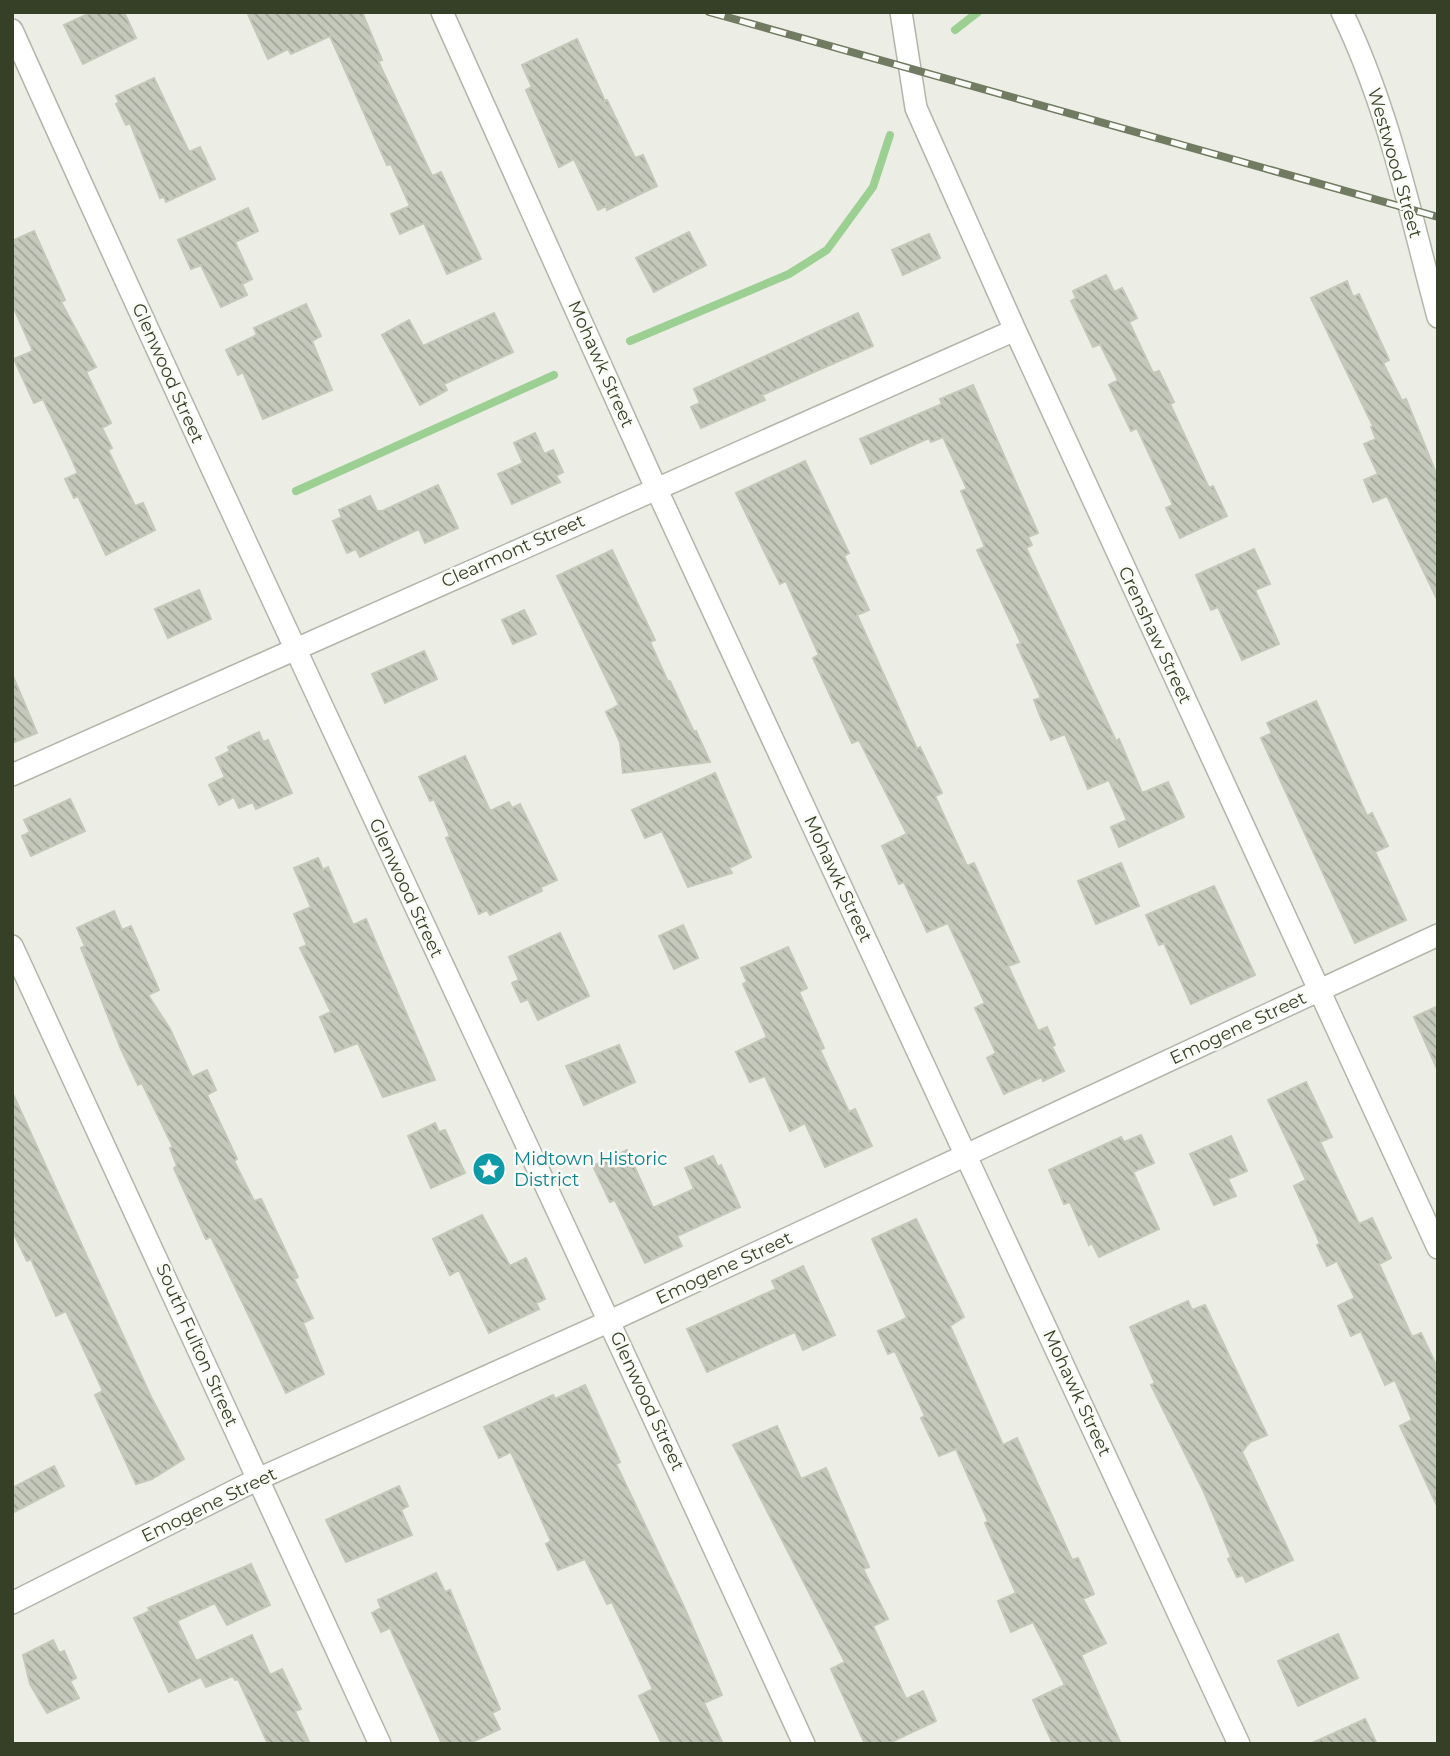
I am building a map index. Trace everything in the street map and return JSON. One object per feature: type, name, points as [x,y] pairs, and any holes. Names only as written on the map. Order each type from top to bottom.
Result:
[{"type":"street","name":"Mohawk Street","points":[[442,12],[656,488],[1239,1744]]},
{"type":"street","name":"Crenshaw Street","points":[[901,12],[916,108],[1015,330],[1438,1248]]},
{"type":"street","name":"Westwood Street","points":[[1342,12],[1377,92],[1395,148],[1438,317]]},
{"type":"street","name":"Glenwood Street","points":[[12,30],[293,649],[610,1321],[804,1744]]},
{"type":"street","name":"Clearmont Street","points":[[12,775],[1015,330]]},
{"type":"street","name":"Emogene Street","points":[[12,1603],[258,1479],[610,1321],[1438,935]]},
{"type":"street","name":"South Fulton Street","points":[[12,946],[380,1744]]},
{"type":"building","points":[[92,12],[124,12],[136,38],[83,64],[64,25]]},
{"type":"building","points":[[247,12],[362,12],[382,60],[378,61],[432,176],[441,172],[481,259],[447,274],[424,223],[400,234],[391,214],[410,206],[391,164],[387,165],[330,36],[291,54],[288,49],[268,59]]},
{"type":"building","points":[[577,39],[635,158],[643,155],[657,186],[607,210],[606,206],[598,210],[574,159],[559,167],[526,90],[532,87],[522,65]]},
{"type":"building","points":[[154,78],[189,152],[200,147],[215,179],[166,202],[164,197],[160,198],[130,123],[126,125],[116,104],[119,102],[116,96]]},
{"type":"building","points":[[248,208],[258,231],[235,242],[252,279],[242,284],[247,295],[221,307],[201,265],[191,269],[178,240]]},
{"type":"building","points":[[34,231],[65,300],[61,302],[96,367],[86,372],[111,423],[102,428],[112,448],[108,450],[135,506],[143,503],[155,530],[106,555],[78,496],[74,498],[65,479],[78,473],[69,453],[43,399],[34,403],[14,359],[33,351],[12,304],[12,241]]},
{"type":"building","points":[[689,232],[706,265],[654,292],[636,258]]},
{"type":"building","points":[[929,234],[940,258],[903,275],[892,250]]},
{"type":"building","points":[[1106,275],[1114,292],[1122,288],[1137,318],[1129,322],[1153,373],[1159,371],[1174,402],[1170,404],[1209,488],[1213,486],[1227,516],[1180,538],[1166,508],[1173,505],[1137,428],[1131,431],[1109,385],[1118,380],[1100,344],[1093,347],[1071,301],[1076,298],[1073,291]]},
{"type":"building","points":[[1347,281],[1353,297],[1359,294],[1389,360],[1383,363],[1402,401],[1406,399],[1438,478],[1438,601],[1387,496],[1373,502],[1364,480],[1378,474],[1364,444],[1376,439],[1371,427],[1373,426],[1311,298]]},
{"type":"building","points":[[306,304],[321,336],[312,341],[332,390],[263,419],[243,372],[238,375],[226,350],[257,335],[254,328]]},
{"type":"building","points":[[494,313],[513,352],[444,384],[447,390],[420,405],[382,335],[409,320],[423,346]]},
{"type":"building","points":[[858,313],[873,346],[762,395],[765,400],[701,428],[691,407],[700,403],[694,389]]},
{"type":"building","points":[[973,385],[1038,533],[1028,537],[1032,545],[1026,548],[1116,741],[1119,739],[1142,793],[1168,782],[1184,817],[1119,847],[1111,827],[1127,820],[1109,780],[1088,789],[1065,734],[1051,740],[1041,718],[1034,700],[1041,698],[1017,645],[1021,643],[977,550],[985,547],[961,491],[967,489],[943,437],[931,442],[929,438],[871,464],[860,439],[942,404],[940,399]]},
{"type":"building","points":[[535,433],[544,454],[553,450],[563,472],[556,476],[560,482],[512,504],[498,474],[523,463],[514,443]]},
{"type":"building","points":[[805,461],[849,553],[844,556],[869,610],[857,615],[917,749],[920,747],[942,793],[935,796],[967,866],[974,863],[1019,962],[1008,966],[1038,1031],[1047,1027],[1055,1045],[1052,1047],[1064,1071],[1043,1081],[1042,1077],[1004,1094],[987,1058],[996,1053],[975,1008],[985,1003],[948,923],[927,932],[904,882],[899,884],[882,846],[907,834],[859,740],[852,743],[813,658],[819,655],[786,581],[780,584],[736,493]]},
{"type":"building","points":[[438,485],[458,528],[425,543],[419,529],[360,557],[356,549],[347,553],[333,521],[342,517],[339,510],[370,496],[377,511],[382,511]]},
{"type":"building","points":[[1254,549],[1270,584],[1255,590],[1279,644],[1242,660],[1218,607],[1211,610],[1196,575]]},
{"type":"building","points":[[612,550],[655,640],[650,642],[668,682],[670,681],[710,762],[623,773],[620,742],[606,712],[619,705],[557,576]]},
{"type":"building","points":[[199,590],[211,619],[168,638],[155,609]]},
{"type":"building","points":[[524,610],[536,634],[513,644],[502,620]]},
{"type":"building","points":[[424,651],[437,679],[385,703],[372,674]]},
{"type":"building","points":[[12,674],[37,733],[12,743]]},
{"type":"building","points":[[1316,701],[1367,816],[1372,813],[1388,846],[1375,852],[1406,920],[1355,943],[1261,738],[1272,733],[1267,723]]},
{"type":"building","points":[[259,732],[263,742],[268,740],[292,793],[256,809],[253,802],[239,808],[234,797],[219,805],[209,785],[225,777],[216,758],[230,751],[228,747]]},
{"type":"building","points":[[465,756],[490,811],[509,802],[512,808],[520,804],[557,880],[541,887],[542,891],[490,915],[487,910],[479,914],[446,838],[450,836],[434,799],[430,801],[419,777]]},
{"type":"building","points":[[715,773],[751,857],[729,868],[732,873],[688,887],[662,831],[645,838],[632,810]]},
{"type":"building","points":[[70,799],[85,831],[31,856],[22,836],[30,832],[24,820]]},
{"type":"building","points":[[318,858],[323,870],[328,867],[353,925],[366,919],[435,1080],[383,1097],[358,1043],[335,1052],[320,1017],[331,1012],[300,948],[307,945],[294,914],[311,907],[294,868]]},
{"type":"building","points":[[1121,863],[1139,906],[1096,924],[1078,881]]},
{"type":"building","points":[[1214,886],[1255,975],[1191,1004],[1164,943],[1159,945],[1146,915]]},
{"type":"building","points":[[114,911],[122,930],[131,926],[159,990],[148,995],[170,1029],[192,1077],[207,1070],[216,1090],[207,1095],[237,1159],[234,1161],[254,1201],[261,1199],[298,1277],[294,1279],[313,1318],[303,1323],[324,1374],[286,1393],[211,1237],[206,1239],[174,1168],[177,1166],[170,1148],[173,1147],[142,1083],[138,1085],[121,1049],[81,948],[85,946],[77,928]]},
{"type":"building","points":[[683,925],[698,958],[674,969],[659,936]]},
{"type":"building","points":[[560,933],[589,996],[538,1020],[528,999],[521,1002],[512,983],[519,980],[509,957]]},
{"type":"building","points":[[788,947],[807,988],[799,992],[824,1048],[820,1050],[849,1112],[855,1109],[872,1146],[825,1167],[805,1123],[790,1131],[765,1076],[750,1082],[736,1052],[767,1037],[743,984],[747,982],[741,968]]},
{"type":"building","points":[[1438,1006],[1438,1071],[1414,1017]]},
{"type":"building","points":[[619,1045],[635,1082],[584,1105],[566,1066]]},
{"type":"building","points":[[1306,1082],[1332,1137],[1320,1142],[1359,1224],[1372,1218],[1391,1258],[1379,1264],[1412,1337],[1421,1333],[1438,1369],[1438,1508],[1400,1426],[1412,1420],[1395,1380],[1385,1385],[1361,1331],[1351,1336],[1338,1306],[1355,1298],[1337,1261],[1327,1266],[1317,1245],[1320,1243],[1294,1186],[1306,1180],[1268,1100]]},
{"type":"building","points":[[12,1092],[151,1397],[184,1459],[152,1479],[136,1484],[95,1395],[103,1391],[66,1311],[56,1316],[31,1259],[27,1261],[12,1230]]},
{"type":"building","points":[[435,1123],[439,1132],[445,1130],[465,1173],[431,1188],[408,1136]]},
{"type":"building","points":[[1141,1135],[1154,1163],[1133,1172],[1159,1229],[1099,1257],[1092,1243],[1089,1245],[1070,1202],[1064,1204],[1049,1170],[1121,1137],[1124,1142]]},
{"type":"building","points":[[1231,1136],[1247,1171],[1228,1179],[1236,1196],[1214,1205],[1190,1154]]},
{"type":"building","points":[[627,1150],[653,1208],[694,1189],[685,1168],[713,1156],[718,1167],[721,1165],[740,1207],[677,1236],[682,1246],[645,1263],[615,1200],[610,1202],[593,1166]]},
{"type":"building","points":[[482,1215],[510,1266],[526,1258],[545,1299],[536,1303],[539,1309],[489,1333],[459,1270],[450,1275],[433,1239]]},
{"type":"building","points":[[916,1219],[964,1317],[950,1326],[1003,1445],[1017,1438],[1072,1560],[1078,1558],[1094,1594],[1083,1599],[1106,1643],[1081,1655],[1121,1744],[1053,1744],[1033,1700],[1065,1685],[1033,1622],[1011,1632],[998,1601],[1016,1593],[985,1523],[988,1521],[956,1449],[939,1456],[921,1418],[925,1416],[895,1351],[888,1354],[878,1331],[907,1318],[872,1239]]},
{"type":"building","points":[[803,1266],[835,1335],[803,1350],[795,1332],[707,1372],[687,1329],[776,1289],[772,1281]]},
{"type":"building","points":[[1188,1301],[1192,1310],[1205,1305],[1267,1435],[1250,1442],[1242,1452],[1293,1560],[1246,1582],[1243,1575],[1237,1577],[1228,1559],[1231,1557],[1204,1492],[1151,1385],[1155,1383],[1130,1327]]},
{"type":"building","points":[[585,1385],[620,1462],[616,1464],[685,1609],[722,1695],[704,1703],[723,1744],[662,1744],[639,1696],[653,1689],[612,1602],[607,1604],[585,1559],[558,1570],[546,1544],[551,1541],[511,1452],[499,1458],[484,1427],[553,1395],[555,1399]]},
{"type":"building","points":[[777,1426],[801,1479],[826,1468],[869,1567],[863,1569],[888,1619],[873,1626],[906,1699],[923,1691],[936,1721],[887,1744],[865,1744],[831,1669],[845,1662],[733,1445]]},
{"type":"building","points":[[54,1466],[64,1486],[12,1513],[12,1488]]},
{"type":"building","points":[[399,1486],[408,1506],[401,1510],[412,1535],[346,1562],[326,1520]]},
{"type":"building","points":[[251,1564],[270,1605],[227,1625],[215,1603],[177,1621],[196,1661],[252,1635],[270,1675],[282,1669],[301,1709],[295,1711],[310,1744],[268,1744],[238,1679],[235,1680],[233,1676],[206,1687],[201,1677],[169,1692],[134,1618],[150,1611],[148,1608]]},
{"type":"building","points":[[436,1573],[445,1592],[450,1590],[500,1709],[492,1713],[500,1729],[468,1744],[442,1744],[390,1628],[381,1632],[372,1613],[381,1608],[378,1600]]},
{"type":"building","points":[[1338,1634],[1358,1678],[1298,1706],[1278,1661]]},
{"type":"building","points":[[53,1640],[59,1653],[64,1651],[76,1678],[70,1681],[79,1698],[47,1713],[30,1684],[23,1655]]},
{"type":"building","points":[[1365,1719],[1377,1744],[1310,1744]]},
{"type":"waterway","points":[[955,30],[978,12]]},
{"type":"waterway","points":[[630,341],[789,274],[827,250],[873,187],[890,135]]},
{"type":"waterway","points":[[296,491],[554,375]]},
{"type":"railway","points":[[709,12],[1438,217]]},
{"type":"place","name":"Midtown Historic District","points":[[489,1169]]}]
